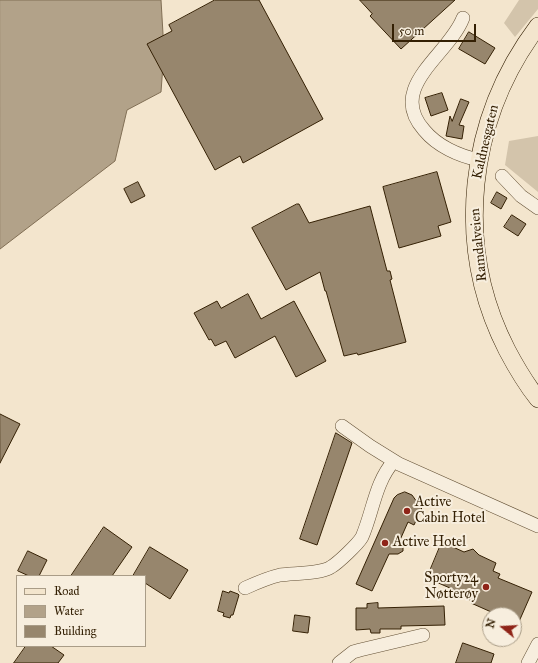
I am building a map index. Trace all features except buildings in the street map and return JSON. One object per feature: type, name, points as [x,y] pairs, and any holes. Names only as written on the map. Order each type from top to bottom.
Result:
[{"type":"main road","name":"Kaldnesgaten","points":[[475,197],[479,160],[486,128],[496,98],[506,75],[520,51],[538,26]]},
{"type":"main road","name":"Ramdalveien","points":[[475,197],[475,232],[478,264],[489,306],[500,336],[516,368],[538,399]]},
{"type":"street","points":[[462,18],[461,22],[448,41],[416,84],[413,95],[413,114],[417,122],[429,136],[460,155],[479,160]]},
{"type":"street","points":[[502,176],[521,196],[538,208]]},
{"type":"street","points":[[342,426],[394,461],[538,526]]},
{"type":"street","points":[[245,588],[270,577],[326,570],[338,562],[361,538],[380,484],[388,468],[394,461]]},
{"type":"street","points":[[340,663],[347,656],[360,650],[423,635]]},
{"type":"street","points":[[528,663],[538,644]]},
{"type":"shaded area","points":[[519,0],[538,0],[538,9],[515,37],[504,23]]},
{"type":"shaded area","points":[[538,136],[538,192],[505,165],[509,141]]},
{"type":"water","points":[[0,0],[161,0],[164,51],[161,92],[127,110],[115,161],[0,249]]},
{"type":"place","name":"Active Cabin Hotel","points":[[407,511]]},
{"type":"place","name":"Active Hotel","points":[[385,543]]},
{"type":"place","name":"Sporty24 Nøtterøy","points":[[486,587]]}]
